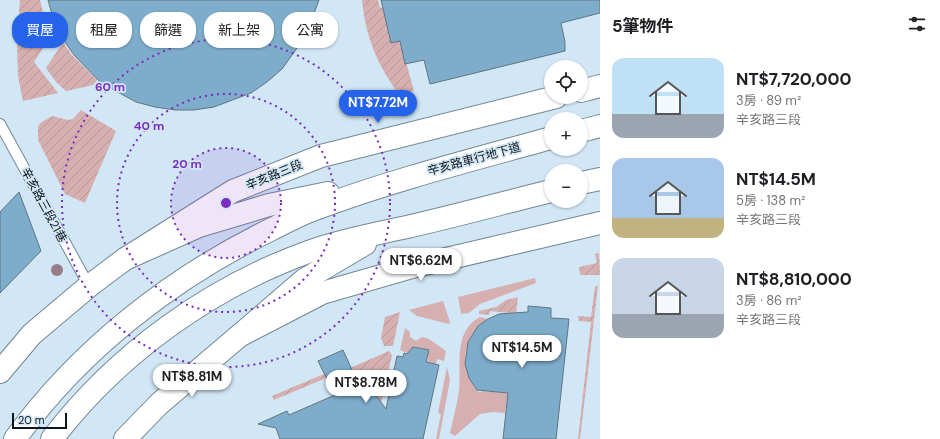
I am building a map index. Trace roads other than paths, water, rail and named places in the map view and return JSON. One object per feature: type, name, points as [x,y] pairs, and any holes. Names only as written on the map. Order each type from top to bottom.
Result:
[{"type":"main road","points":[[588,89],[600,86]]},
{"type":"main road","name":"辛亥路三段","points":[[0,372],[32,334],[89,286],[125,259],[233,191],[321,156],[544,100]]},
{"type":"main road","points":[[588,129],[600,126]]},
{"type":"main road","name":"辛亥路車行地下道","points":[[396,180],[544,140]]},
{"type":"main road","points":[[588,182],[600,179]]},
{"type":"main road","points":[[125,259],[199,226],[269,205],[396,180]]},
{"type":"main road","points":[[15,439],[31,417],[91,353],[159,296],[233,248],[313,209],[396,180]]},
{"type":"main road","points":[[52,439],[99,385],[136,351],[176,321],[219,294],[263,271],[310,252],[358,237],[544,193]]},
{"type":"main road","points":[[239,336],[322,293],[412,266],[600,223]]},
{"type":"main road","points":[[125,439],[159,404],[304,280],[356,248],[408,226]]},
{"type":"lane","name":"辛亥路三段21巷","points":[[0,124],[89,286]]}]
